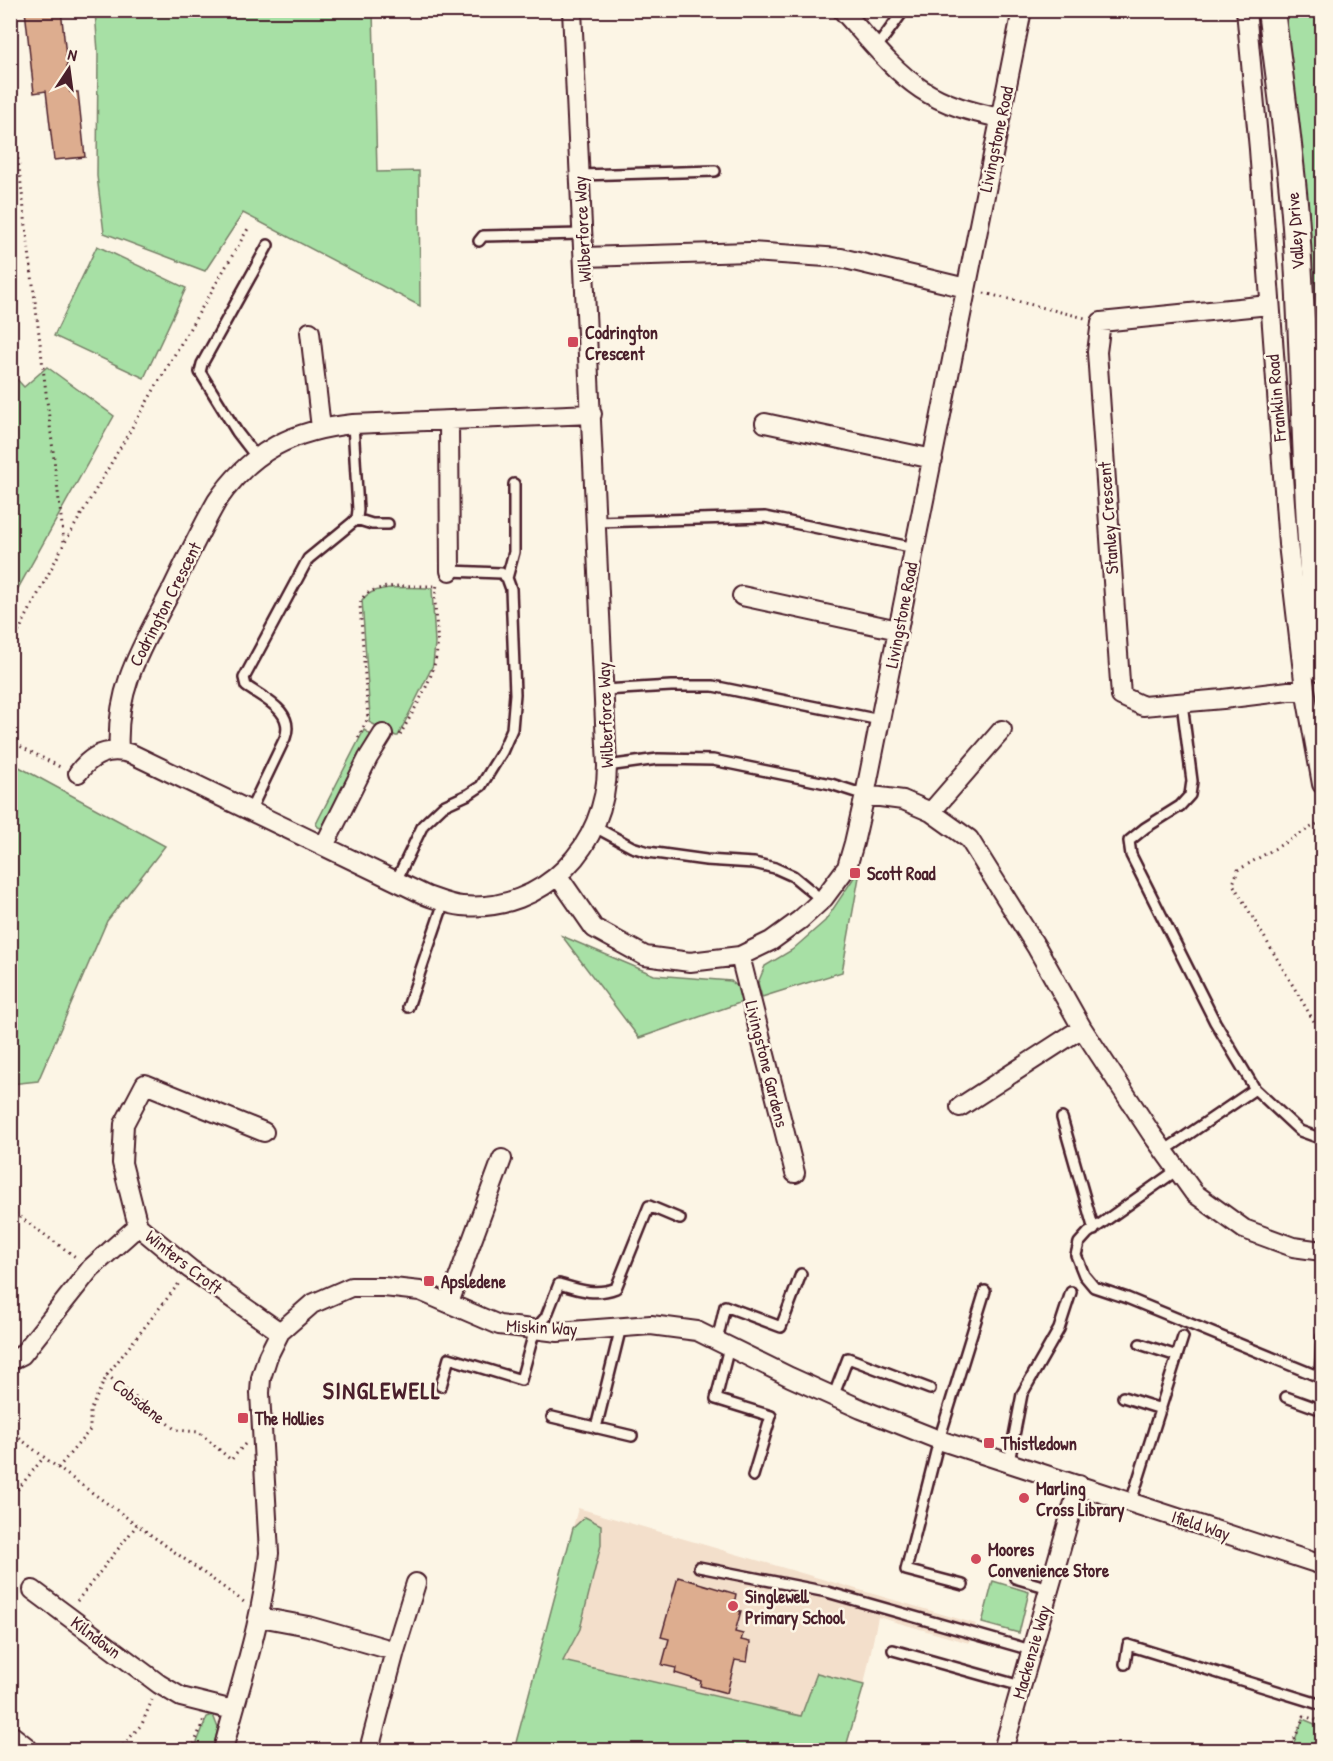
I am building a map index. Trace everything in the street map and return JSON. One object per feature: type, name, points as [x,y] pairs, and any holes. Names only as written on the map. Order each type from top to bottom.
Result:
[{"type":"street","name":"Wilberforce Way","points":[[119,751],[136,756],[444,902],[472,906],[507,902],[537,889],[558,876],[582,849],[595,827],[604,797],[608,766],[572,10]]},
{"type":"street","points":[[842,10],[905,76],[921,89],[956,107],[1000,118]]},
{"type":"street","name":"Livingstone Road","points":[[558,876],[594,928],[645,956],[690,963],[740,956],[771,941],[800,920],[822,900],[847,867],[865,795],[1022,10]]},
{"type":"street","name":"Franklin Road","points":[[1246,10],[1259,149],[1288,544],[1305,689],[1323,784]]},
{"type":"street","name":"Valley Drive","points":[[1270,10],[1285,115],[1296,226],[1314,594],[1323,668]]},
{"type":"street","points":[[584,257],[750,252],[841,258],[966,288]]},
{"type":"street","points":[[1101,322],[1269,305]]},
{"type":"street","name":"Stanley Crescent","points":[[1101,322],[1097,352],[1121,696],[1143,706],[1305,689]]},
{"type":"street","points":[[310,332],[321,428]]},
{"type":"street","name":"Codrington Crescent","points":[[119,751],[118,728],[121,701],[136,659],[215,505],[232,481],[256,458],[280,444],[321,428],[353,424],[592,414]]},
{"type":"street","points":[[449,421],[450,571]]},
{"type":"street","points":[[765,423],[933,459]]},
{"type":"street","points":[[742,596],[898,630]]},
{"type":"street","points":[[931,812],[1002,730]]},
{"type":"street","points":[[324,846],[381,733]]},
{"type":"street","points":[[78,773],[95,756],[119,751]]},
{"type":"street","points":[[865,795],[903,800],[931,812],[969,839],[1037,948],[1082,1029],[1194,1193],[1244,1229],[1293,1247],[1323,1251]]},
{"type":"street","name":"Livingstone Gardens","points":[[740,956],[795,1173]]},
{"type":"street","points":[[960,1107],[1082,1029]]},
{"type":"street","name":"Winters Croft","points":[[264,1132],[145,1084],[124,1124],[122,1163],[138,1226],[190,1269],[280,1332]]},
{"type":"street","points":[[449,1304],[502,1159]]},
{"type":"street","points":[[10,1361],[22,1355],[91,1268],[138,1226]]},
{"type":"street","name":"Miskin Way","points":[[223,1750],[260,1616],[269,1553],[261,1440],[261,1378],[268,1356],[280,1332],[312,1304],[351,1287],[384,1287],[420,1291],[499,1325],[558,1332],[651,1325],[697,1331],[880,1418],[939,1440],[1079,1485]]},
{"type":"street","name":"Ifield Way","points":[[1079,1485],[1323,1565]]},
{"type":"street","name":"Mackenzie Way","points":[[1003,1750],[1079,1485]]},
{"type":"street","points":[[371,1742],[416,1583]]},
{"type":"street","name":"Kilndown","points":[[33,1590],[159,1684],[181,1697],[233,1710]]},
{"type":"street","points":[[260,1616],[308,1626],[395,1651]]},
{"type":"street","points":[[10,1739],[24,1750]]},
{"type":"lane","points":[[877,47],[904,10]]},
{"type":"lane","points":[[580,175],[715,171]]},
{"type":"lane","points":[[479,241],[483,236],[583,234]]},
{"type":"lane","points":[[256,458],[200,372],[208,352],[268,245]]},
{"type":"lane","points":[[250,811],[288,728],[282,713],[246,686],[244,678],[309,557],[356,519],[358,510],[353,424]]},
{"type":"lane","points":[[507,578],[514,552],[514,484]]},
{"type":"lane","points":[[596,522],[765,517],[915,548]]},
{"type":"lane","points":[[356,519],[372,524],[388,524]]},
{"type":"lane","points":[[396,881],[423,825],[443,806],[481,786],[502,752],[513,726],[515,694],[513,636],[511,589],[507,578],[501,573],[450,571]]},
{"type":"lane","points":[[604,690],[713,686],[880,720]]},
{"type":"lane","points":[[1182,703],[1192,781],[1190,795],[1180,806],[1129,841],[1131,855],[1215,1022],[1255,1089],[1300,1131],[1323,1139]]},
{"type":"lane","points":[[608,766],[658,759],[713,760],[831,784],[865,795]]},
{"type":"lane","points":[[595,827],[632,848],[648,852],[706,860],[754,863],[775,868],[794,876],[822,900]]},
{"type":"lane","points":[[408,1007],[444,902]]},
{"type":"lane","points":[[1164,1151],[1255,1089]]},
{"type":"lane","points":[[1062,1118],[1094,1230]]},
{"type":"lane","points":[[1177,1170],[1079,1242],[1076,1255],[1084,1275],[1094,1287],[1321,1378],[1323,1337]]},
{"type":"lane","points":[[441,1386],[449,1358],[520,1380],[536,1329],[546,1317],[559,1284],[590,1293],[604,1293],[616,1288],[649,1206],[681,1219]]},
{"type":"lane","points":[[753,1476],[771,1416],[716,1399],[725,1306],[781,1327],[801,1274]]},
{"type":"lane","points":[[963,1585],[906,1569],[939,1440],[985,1291]]},
{"type":"lane","points":[[1009,1462],[1022,1394],[1059,1329],[1071,1292]]},
{"type":"lane","points":[[596,1428],[621,1327]]},
{"type":"lane","points":[[1131,1502],[1183,1337]]},
{"type":"lane","points":[[1140,1344],[1177,1356]]},
{"type":"lane","points":[[833,1397],[848,1358],[930,1389]]},
{"type":"lane","points":[[1123,1397],[1161,1409]]},
{"type":"lane","points":[[1286,1397],[1323,1410]]},
{"type":"lane","points":[[552,1417],[632,1436]]},
{"type":"lane","points":[[699,1567],[827,1592],[1031,1650]]},
{"type":"lane","points":[[1015,1578],[1049,1588]]},
{"type":"lane","points":[[1125,1664],[1128,1645],[1323,1705]]},
{"type":"lane","points":[[892,1650],[1021,1686]]},
{"type":"path","points":[[10,93],[64,544]]},
{"type":"path","points":[[10,648],[64,544],[249,227]]},
{"type":"path","points":[[966,288],[1101,322]]},
{"type":"path","points":[[436,586],[383,587],[368,591],[362,597],[360,605],[368,717],[381,733],[423,690],[435,663],[436,586],[450,571]]},
{"type":"path","points":[[10,741],[76,776],[78,773]]},
{"type":"path","points":[[1323,821],[1238,870],[1233,884],[1323,1035]]},
{"type":"path","points":[[10,1210],[91,1268]]},
{"type":"path","name":"Cobsdene","points":[[58,1468],[90,1430],[90,1411],[107,1376],[190,1269]]},
{"type":"path","name":"Cobsdene","points":[[107,1376],[176,1430],[199,1432],[231,1460],[246,1443],[261,1440]]},
{"type":"path","points":[[10,1431],[260,1616]]},
{"type":"path","points":[[10,1499],[44,1457]]},
{"type":"path","points":[[67,1614],[137,1525]]},
{"type":"path","points":[[119,1750],[142,1724],[159,1684]]},
{"type":"path","points":[[192,1750],[211,1704]]},
{"type":"path","points":[[1290,1750],[1304,1716],[1323,1722]]},
{"type":"shaded area","name":"Singlewell Primary School","points":[[578,1508],[976,1624],[969,1643],[878,1617],[864,1685],[818,1674],[801,1716],[539,1655]]},
{"type":"green space","points":[[95,11],[373,11],[377,172],[419,171],[420,306],[243,213],[205,271],[104,233],[97,176],[98,52]]},
{"type":"green space","points":[[1282,11],[1322,11],[1322,519]]},
{"type":"green space","points":[[97,246],[186,288],[144,378],[54,336]]},
{"type":"green space","points":[[47,367],[114,416],[11,601],[11,373],[24,387]]},
{"type":"green space","points":[[432,588],[435,643],[433,665],[396,736],[369,722],[362,600],[375,591],[384,589]]},
{"type":"green space","points":[[364,730],[371,737],[326,830],[318,827],[316,824]]},
{"type":"green space","points":[[10,762],[165,846],[107,921],[38,1081],[11,1084]]},
{"type":"green space","points":[[855,876],[859,877],[842,972],[762,997],[758,983],[765,966],[792,950],[825,921]]},
{"type":"green space","points":[[562,936],[654,975],[731,981],[740,989],[745,1001],[639,1038]]},
{"type":"green space","points":[[585,1517],[601,1525],[601,1545],[580,1629],[563,1661],[801,1716],[817,1673],[864,1685],[845,1750],[514,1750],[573,1528]]},
{"type":"green space","points":[[993,1581],[1029,1592],[1019,1633],[982,1623]]},
{"type":"green space","points":[[213,1715],[218,1728],[213,1750],[194,1750],[207,1717]]},
{"type":"green space","points":[[1303,1719],[1322,1727],[1322,1750],[1291,1750]]},
{"type":"building","points":[[25,10],[61,10],[70,92],[78,92],[85,157],[54,160],[46,91],[34,93]]},
{"type":"building","points":[[678,1577],[736,1594],[733,1610],[741,1611],[735,1632],[743,1634],[741,1640],[750,1642],[747,1662],[735,1660],[727,1693],[700,1686],[701,1681],[675,1673],[676,1668],[662,1665],[669,1639],[661,1637]]},
{"type":"place","name":"Codrington Crescent","points":[[573,342]]},
{"type":"place","name":"Scott Road","points":[[855,873]]},
{"type":"place","name":"Apsledene","points":[[429,1281]]},
{"type":"place","name":"The Hollies","points":[[243,1418]]},
{"type":"place","name":"Thistledown","points":[[989,1443]]},
{"type":"place","name":"Marling Cross Library","points":[[1024,1498]]},
{"type":"place","name":"Moores Convenience Store","points":[[976,1559]]},
{"type":"place","name":"Singlewell Primary School","points":[[733,1606]]},
{"type":"district","name":"SINGLEWELL","points":[[382,1390]]}]
